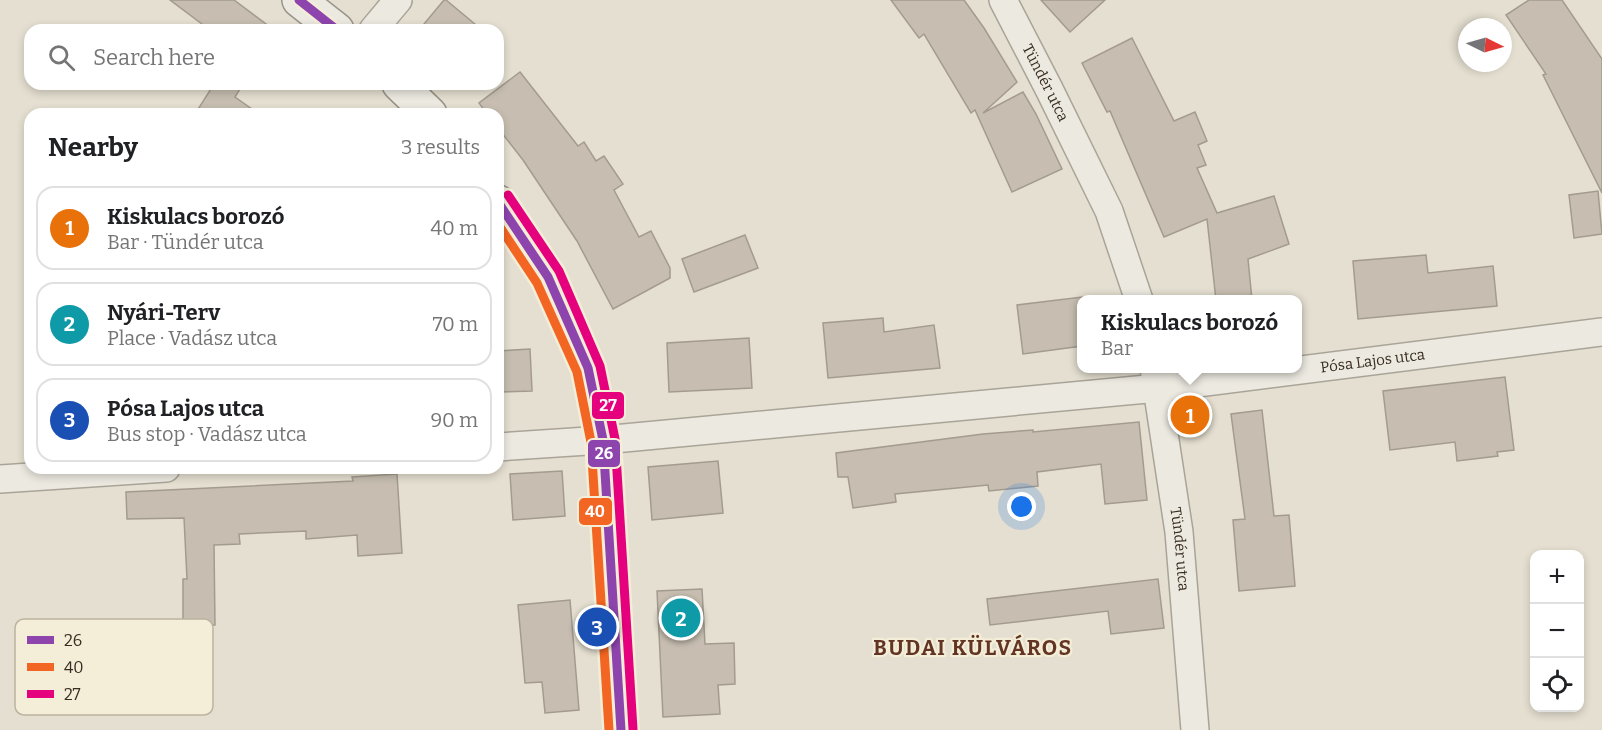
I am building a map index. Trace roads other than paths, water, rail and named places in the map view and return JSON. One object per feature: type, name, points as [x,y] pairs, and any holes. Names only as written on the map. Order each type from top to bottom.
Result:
[{"type":"street","points":[[299,0],[329,24]]},
{"type":"street","points":[[378,24],[398,0]]},
{"type":"street","name":"Tündér utca","points":[[1003,0],[1108,212],[1137,295]]},
{"type":"street","points":[[405,90],[424,108]]},
{"type":"street","points":[[504,211],[548,277],[588,368],[603,440],[621,730]]},
{"type":"street","name":"Pósa Lajos utca","points":[[1302,363],[1602,332]]},
{"type":"street","name":"Pósa Lajos utca","points":[[504,447],[603,440],[1204,373]]},
{"type":"street","name":"Tündér utca","points":[[1156,378],[1179,532],[1195,730]]},
{"type":"street","points":[[0,479],[75,474]]},
{"type":"place","name":"Kiskulacs borozó","points":[[1190,415]]},
{"type":"place","name":"Nyári-Terv","points":[[681,618]]},
{"type":"place","name":"Pósa Lajos utca","points":[[597,627]]},
{"type":"district","name":"BUDAI KÜLVÁROS","points":[[973,648]]}]
